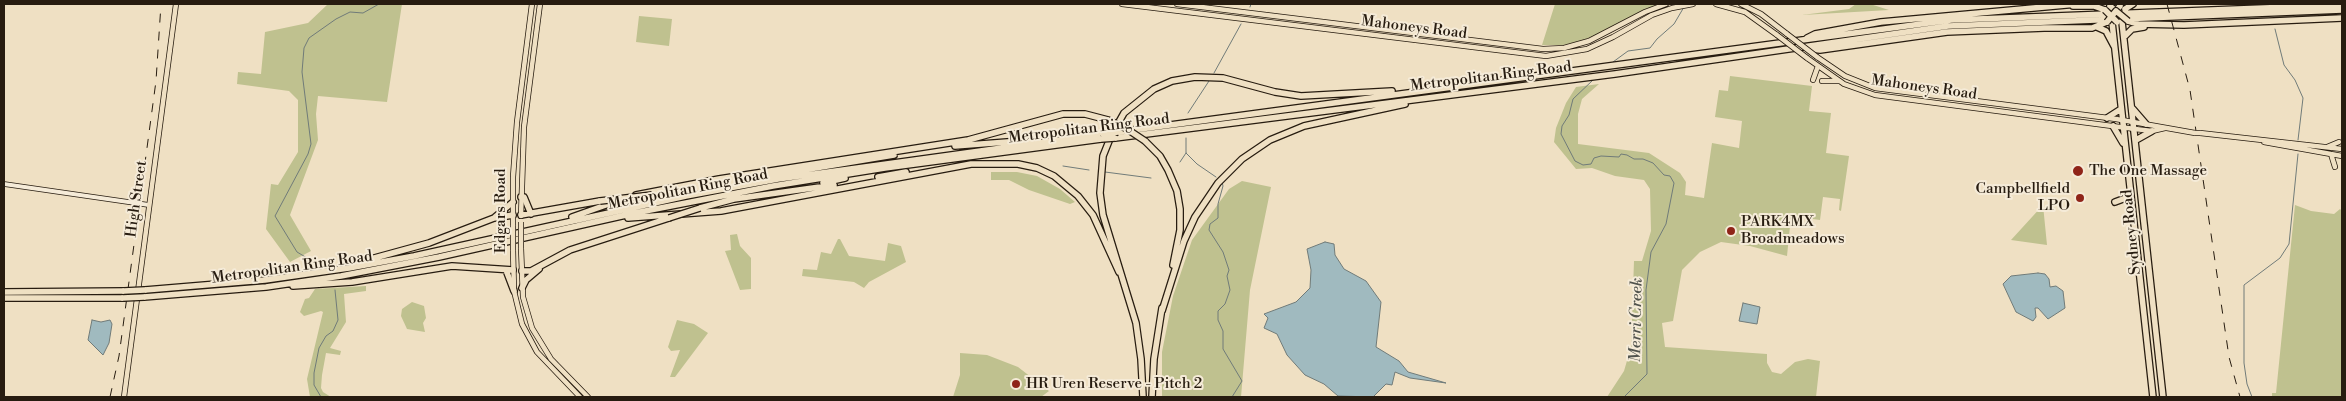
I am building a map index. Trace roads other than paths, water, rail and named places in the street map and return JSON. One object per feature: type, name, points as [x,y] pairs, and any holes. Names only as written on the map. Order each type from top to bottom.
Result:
[{"type":"highway","points":[[1803,41],[1815,34],[1881,22],[2077,4]]},
{"type":"highway","points":[[2097,27],[2132,4]]},
{"type":"highway","points":[[2054,6],[2092,6],[2118,14],[2169,25]]},
{"type":"highway","points":[[2183,13],[2342,6]]},
{"type":"highway","points":[[2183,13],[2342,10]]},
{"type":"highway","name":"Metropolitan Ring Road","points":[[4,298],[266,287],[421,261],[572,226],[773,186],[1102,137],[1960,19],[2183,13]]},
{"type":"highway","name":"Metropolitan Ring Road","points":[[1116,135],[1615,74],[1948,26],[2183,13]]},
{"type":"highway","name":"Sydney Road","points":[[2118,14],[2113,29],[2153,397]]},
{"type":"highway","name":"Sydney Road","points":[[2118,14],[2125,32],[2163,397]]},
{"type":"highway","points":[[2125,32],[2134,29],[2169,25],[2342,18]]},
{"type":"highway","points":[[1799,48],[1820,50],[1947,32],[2097,27],[2105,30],[2116,48]]},
{"type":"highway","points":[[1143,397],[1140,351],[1126,287],[1103,215],[1100,188],[1104,150],[1121,117],[1139,99],[1154,89],[1178,80],[1204,76],[1223,78],[1275,92],[1301,96],[1464,86]]},
{"type":"highway","points":[[1162,311],[1184,241],[1202,204],[1230,170],[1255,150],[1284,133],[1304,126],[1456,94]]},
{"type":"highway","points":[[2107,118],[2121,109]]},
{"type":"highway","points":[[2133,109],[2146,124]]},
{"type":"highway","points":[[537,229],[656,190],[978,138],[1063,114],[1085,114],[1108,120],[1127,128],[1153,148],[1168,170],[1180,209],[1177,246],[1162,311],[1155,353],[1152,397]]},
{"type":"highway","points":[[2113,126],[2125,147]]},
{"type":"highway","points":[[2136,140],[2152,131]]},
{"type":"highway","name":"Metropolitan Ring Road","points":[[145,293],[319,272],[400,258],[686,196],[778,179],[1060,140],[1102,137]]},
{"type":"highway","points":[[521,215],[950,146],[1060,140]]},
{"type":"highway","points":[[652,195],[922,147]]},
{"type":"highway","points":[[572,226],[645,216],[721,211],[971,164],[999,163],[1027,166],[1054,176],[1072,190],[1088,209],[1126,287]]},
{"type":"highway","points":[[787,192],[920,164]]},
{"type":"highway","points":[[522,271],[531,271],[570,250],[700,208],[734,200],[919,170],[930,172]]},
{"type":"highway","points":[[521,196],[531,214]]},
{"type":"highway","points":[[2115,202],[2131,196]]},
{"type":"highway","points":[[494,218],[513,202]]},
{"type":"highway","points":[[319,272],[429,243],[494,218],[513,215]]},
{"type":"highway","points":[[522,288],[526,280],[545,264]]},
{"type":"highway","points":[[266,287],[345,283],[452,266],[514,270]]},
{"type":"highway","points":[[506,270],[514,291]]},
{"type":"highway","name":"Metropolitan Ring Road","points":[[4,292],[124,294]]},
{"type":"main road","name":"High Street","points":[[124,397],[176,4]]},
{"type":"main road","name":"Edgars Road","points":[[532,4],[517,122],[513,202],[514,291],[522,324],[534,348],[580,397]]},
{"type":"main road","name":"Edgars Road","points":[[540,4],[524,127],[521,196],[522,288],[526,314],[540,345],[588,397]]},
{"type":"main road","name":"Mahoneys Road","points":[[1122,4],[1526,55],[1556,55],[1596,46],[1648,17],[1674,7],[1693,4]]},
{"type":"main road","name":"Mahoneys Road","points":[[1177,4],[1534,49],[1564,48],[1595,39],[1645,12],[1666,4]]},
{"type":"main road","name":"Mahoneys Road","points":[[1716,4],[1736,8],[1751,15],[1838,80],[1867,93],[2152,131],[2167,128]]},
{"type":"main road","name":"Mahoneys Road","points":[[1742,4],[1760,14],[1837,71],[1860,83],[1902,92],[2122,120],[2253,140]]},
{"type":"main road","points":[[1262,21],[1263,15]]},
{"type":"main road","points":[[1394,31],[1395,38]]},
{"type":"main road","points":[[1813,80],[1818,66]]},
{"type":"main road","points":[[1822,81],[1838,80]]},
{"type":"main road","points":[[1901,98],[1902,92]]},
{"type":"main road","points":[[2095,123],[2096,117]]},
{"type":"main road","points":[[2253,140],[2342,149]]},
{"type":"main road","points":[[2253,140],[2342,156]]},
{"type":"main road","points":[[2326,147],[2339,142]]},
{"type":"main road","points":[[2331,154],[2335,167]]},
{"type":"main road","points":[[4,184],[149,205]]},
{"type":"main road","points":[[513,215],[521,215]]},
{"type":"main road","points":[[514,270],[522,271]]},
{"type":"water","points":[[1325,242],[1334,244],[1335,255],[1344,269],[1366,281],[1381,302],[1376,347],[1399,361],[1408,372],[1446,383],[1410,378],[1395,372],[1392,385],[1386,384],[1373,397],[1338,396],[1324,384],[1305,375],[1287,355],[1277,334],[1264,328],[1268,318],[1264,314],[1296,302],[1310,288],[1311,270],[1307,249]]},
{"type":"water","points":[[2045,274],[2049,279],[2050,287],[2056,286],[2063,291],[2065,308],[2048,319],[2038,308],[2035,308],[2036,317],[2033,321],[2016,312],[2003,284],[2011,276]]},
{"type":"water","points":[[1743,303],[1760,307],[1757,324],[1739,321]]},
{"type":"water","points":[[92,320],[101,322],[110,320],[112,324],[109,343],[103,355],[88,340]]},
{"type":"waterway","points":[[319,265],[297,252],[275,216],[308,154],[311,144],[302,72],[304,48],[309,38],[336,19],[350,12],[363,13],[379,4]]},
{"type":"waterway","name":"Merri Creek","points":[[1613,62],[1628,51],[1650,48],[1674,24],[1684,7]]},
{"type":"waterway","points":[[1214,73],[1241,24]]},
{"type":"waterway","points":[[2275,29],[2284,65],[2295,80],[2303,98],[2298,140]]},
{"type":"waterway","name":"Merri Creek","points":[[1593,80],[1573,99],[1569,115],[1562,126],[1561,134],[1575,161],[1583,165],[1591,164],[1594,158],[1601,156],[1619,157],[1621,154],[1627,155],[1634,159],[1643,159],[1653,163],[1664,175],[1670,176],[1674,183],[1666,224],[1651,252],[1646,290],[1647,374],[1624,397]]},
{"type":"waterway","points":[[1188,113],[1209,81]]},
{"type":"waterway","points":[[1186,138],[1186,153],[1197,164],[1216,177]]},
{"type":"waterway","points":[[1180,162],[1186,153]]},
{"type":"waterway","points":[[2252,397],[2247,384],[2244,363],[2244,285],[2280,258],[2289,244],[2298,154]]},
{"type":"waterway","points":[[1063,166],[1089,170]]},
{"type":"waterway","points":[[1105,172],[1151,178]]},
{"type":"waterway","points":[[1222,182],[1223,186],[1218,204],[1218,218],[1210,224],[1209,230],[1223,252],[1229,270],[1227,276],[1230,290],[1225,304],[1218,311],[1218,320],[1223,331],[1223,349],[1242,381],[1232,397]]},
{"type":"waterway","points":[[321,397],[314,385],[314,373],[319,348],[326,336],[333,331],[338,320],[335,290]]},
{"type":"railway","points":[[110,397],[119,356],[156,81],[161,4]]},
{"type":"railway","points":[[2167,4],[2190,90],[2229,357],[2240,397]]},
{"type":"place","name":"The One Massage","points":[[2078,171]]},
{"type":"place","name":"Campbellfield LPO","points":[[2080,198]]},
{"type":"place","name":"PARK4MX Broadmeadows","points":[[1731,231]]},
{"type":"place","name":"HR Uren Reserve - Pitch 2","points":[[1016,384]]}]
